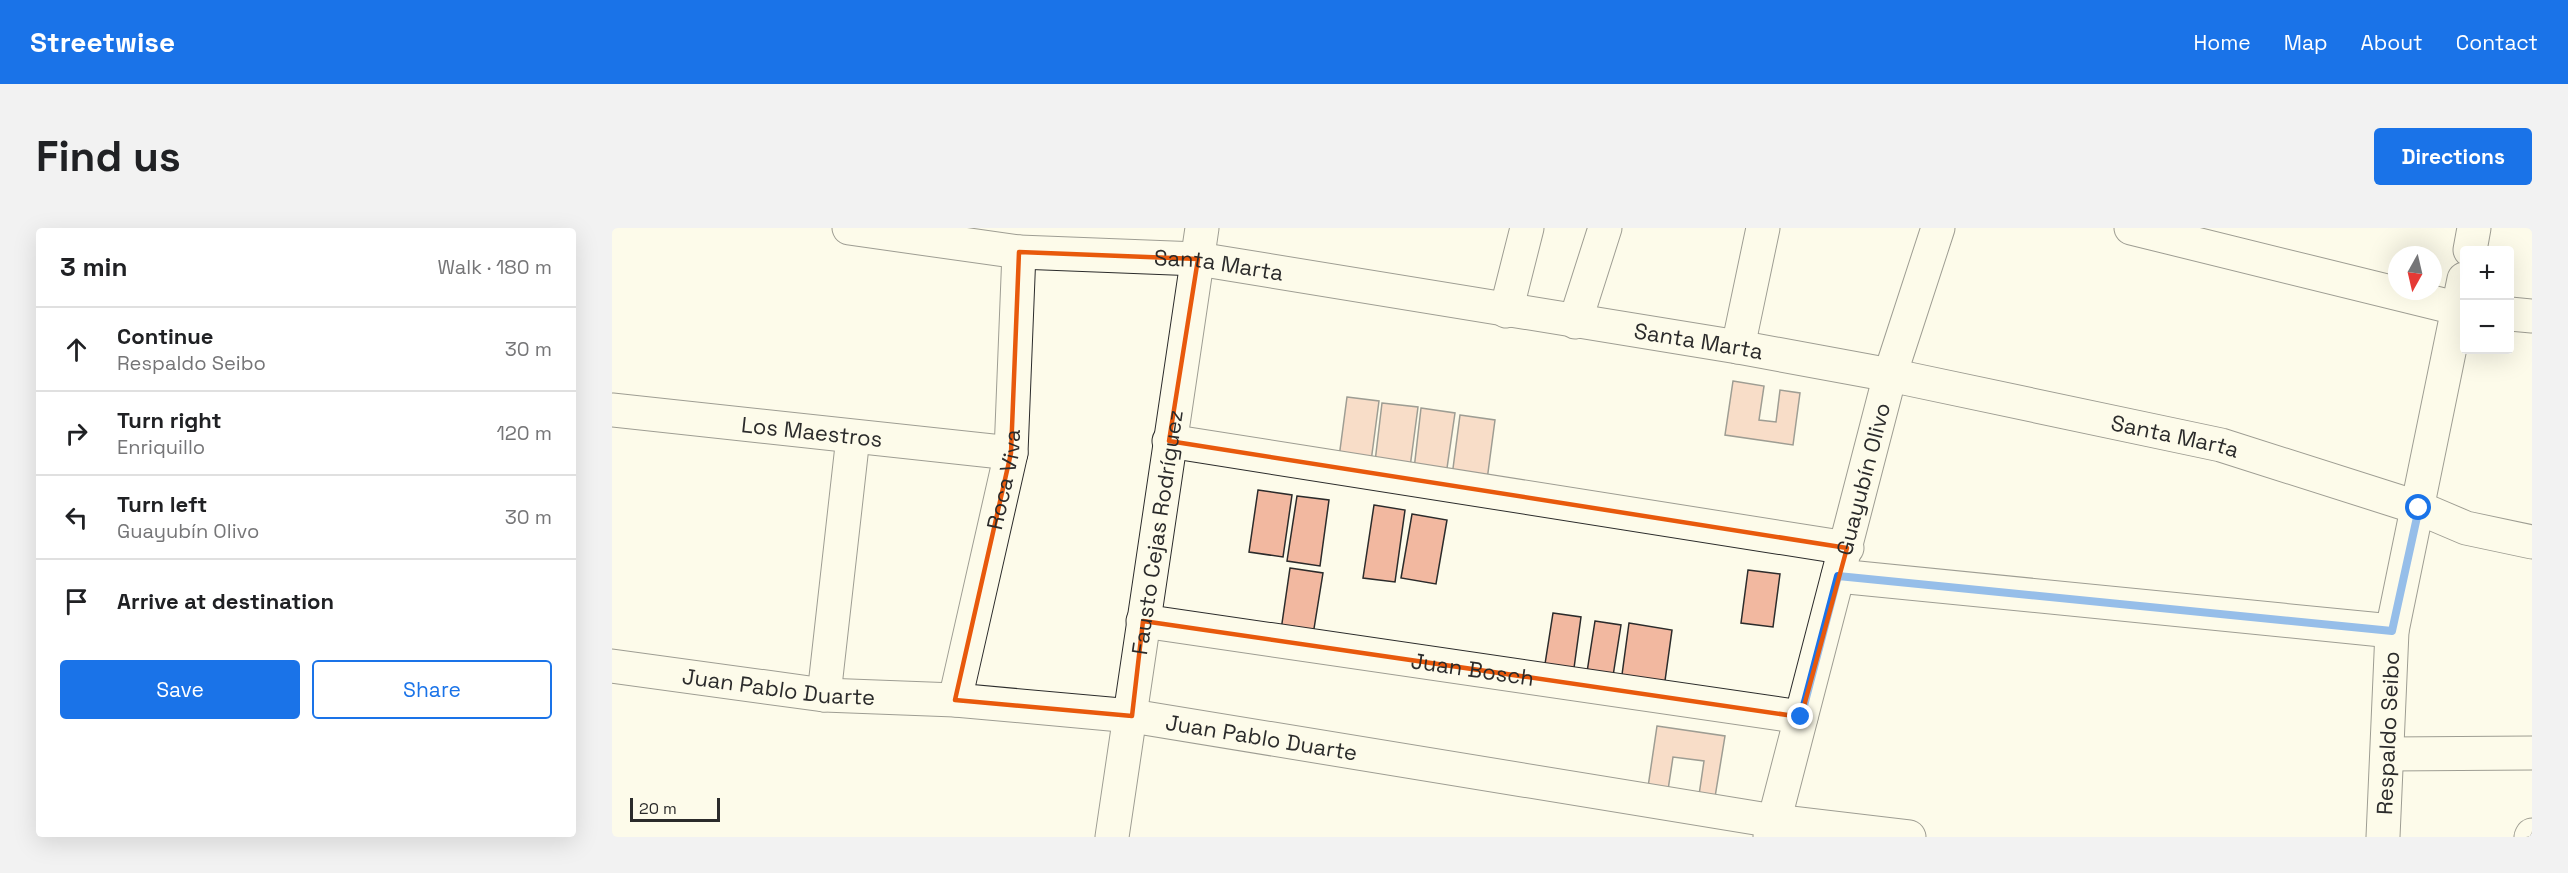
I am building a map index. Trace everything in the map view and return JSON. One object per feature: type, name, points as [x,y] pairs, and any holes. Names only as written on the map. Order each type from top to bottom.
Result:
[{"type":"street","points":[[1506,310],[1527,228]]},
{"type":"street","points":[[1575,322],[1605,228]]},
{"type":"street","points":[[1738,347],[1763,228]]},
{"type":"street","name":"Guayubín Olivo","points":[[1772,829],[1890,375],[1938,228]]},
{"type":"street","points":[[2131,228],[2460,298]]},
{"type":"street","points":[[2471,246],[2474,228]]},
{"type":"street","name":"Santa Marta","points":[[859,229],[1019,252],[1200,244],[1506,310],[1738,347],[1890,375],[2221,444],[2419,508],[2466,528],[2532,542]]},
{"type":"street","name":"Fausto Cejas Rodríguez","points":[[1112,837],[1132,716],[1143,621],[1200,244]]},
{"type":"street","name":"Roca Viva","points":[[955,700],[1011,453],[1019,252]]},
{"type":"street","name":"Respaldo Seibo","points":[[2383,837],[2392,631],[2463,300]]},
{"type":"street","points":[[2514,314],[2532,316]]},
{"type":"street","name":"Los Maestros","points":[[612,410],[1011,453]]},
{"type":"street","points":[[824,694],[853,437]]},
{"type":"street","points":[[1169,441],[1842,562],[2392,631]]},
{"type":"street","name":"Juan Bosch","points":[[1143,621],[1801,717]]},
{"type":"street","name":"Juan Pablo Duarte","points":[[612,666],[824,694],[955,700],[1132,716],[1772,829],[1909,837]]},
{"type":"street","points":[[2388,754],[2532,753]]},
{"type":"highlighted area","points":[[1019,252],[1198,259],[1169,441],[1847,548],[1801,717],[1143,621],[1132,716],[955,700],[1011,453]]},
{"type":"building","points":[[1733,381],[1764,386],[1759,420],[1776,422],[1780,390],[1800,393],[1793,445],[1725,435]]},
{"type":"building","points":[[1347,397],[1379,401],[1370,469],[1338,465]]},
{"type":"building","points":[[1382,403],[1418,407],[1409,475],[1374,470]]},
{"type":"building","points":[[1421,408],[1455,413],[1446,475],[1413,478]]},
{"type":"building","points":[[1460,415],[1495,420],[1487,480],[1452,476]]},
{"type":"building","points":[[1258,490],[1292,495],[1283,557],[1249,552]]},
{"type":"building","points":[[1297,496],[1329,500],[1320,566],[1287,561]]},
{"type":"building","points":[[1374,505],[1405,510],[1395,582],[1363,578]]},
{"type":"building","points":[[1412,514],[1447,520],[1436,584],[1401,578]]},
{"type":"building","points":[[1290,568],[1323,573],[1312,641],[1280,637]]},
{"type":"building","points":[[1748,570],[1780,574],[1773,627],[1741,623]]},
{"type":"building","points":[[1553,613],[1581,617],[1574,668],[1545,664]]},
{"type":"building","points":[[1595,621],[1621,625],[1613,676],[1587,672]]},
{"type":"building","points":[[1629,623],[1672,630],[1664,688],[1621,682]]},
{"type":"building","points":[[1657,726],[1725,736],[1715,797],[1699,795],[1704,761],[1673,757],[1668,790],[1648,787]]},
{"type":"route","points":[[1801,717],[1838,576],[2392,631],[2419,508]]}]
